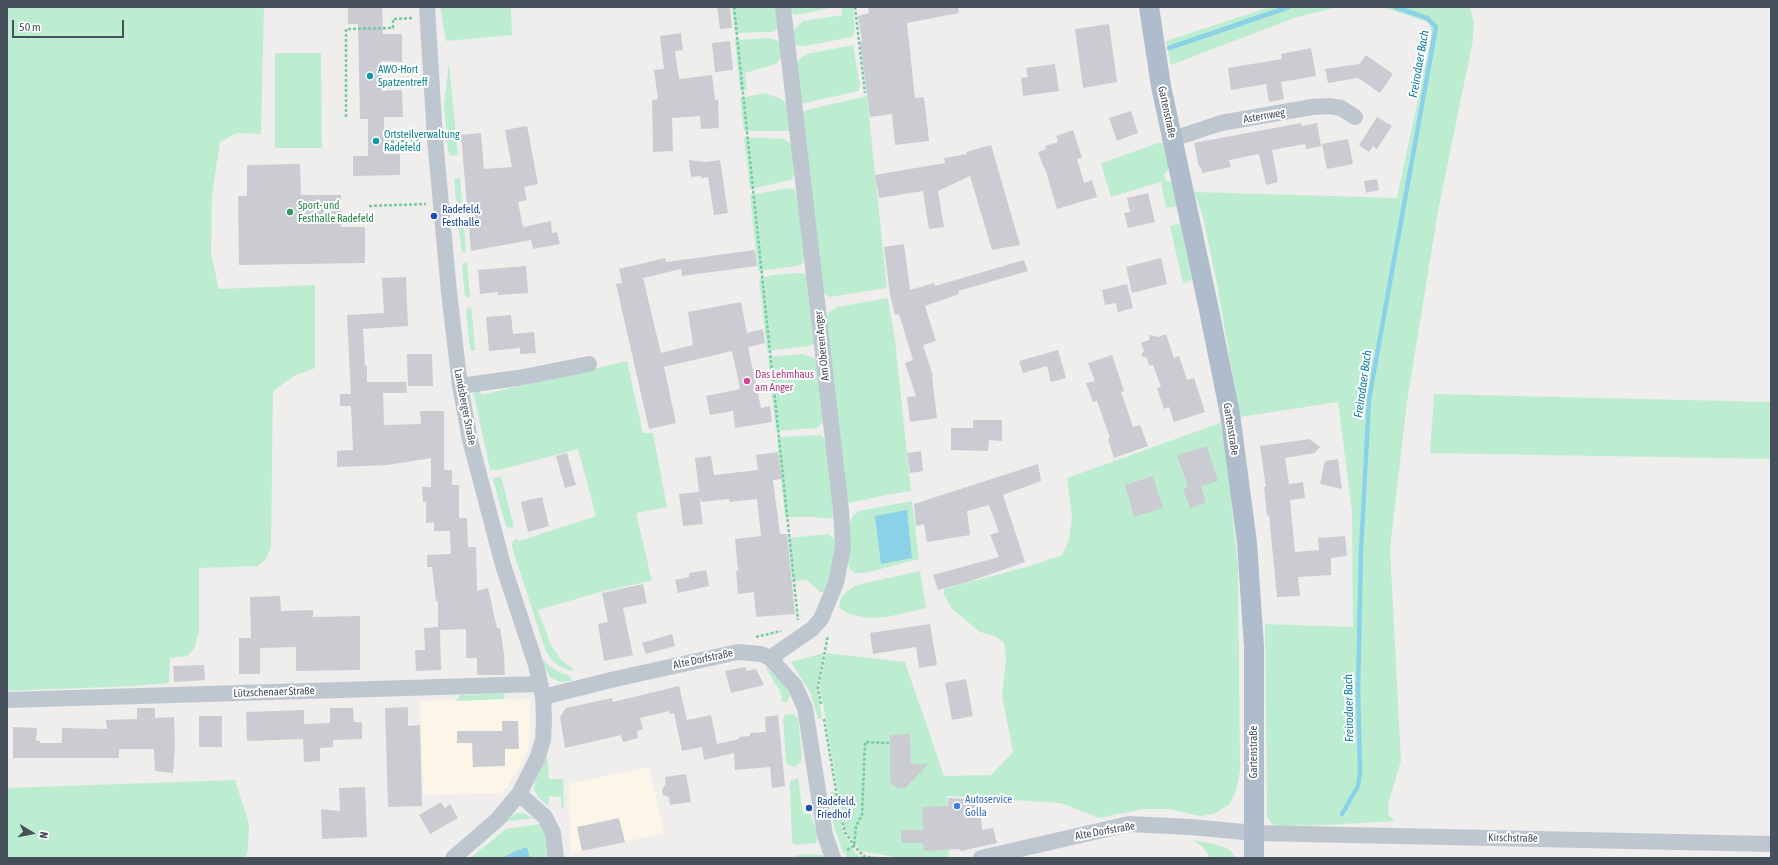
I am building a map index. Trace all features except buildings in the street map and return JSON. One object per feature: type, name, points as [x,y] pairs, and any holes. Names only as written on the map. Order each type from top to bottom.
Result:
[{"type":"main road","name":"Gartenstraße","points":[[1149,7],[1161,86],[1230,414],[1247,543],[1254,647],[1254,858]]},
{"type":"street","name":"Am Oberen Anger","points":[[770,658],[812,629],[822,619],[836,583],[843,547],[841,510],[783,7]]},
{"type":"street","name":"Landsberger Straße","points":[[427,12],[435,139],[448,292],[460,386],[470,440],[500,551],[542,691],[544,720],[542,740],[537,759],[519,794],[497,820],[453,858]]},
{"type":"street","name":"Asternweg","points":[[1173,139],[1221,123],[1312,107],[1329,106],[1341,108],[1355,117]]},
{"type":"street","points":[[460,386],[518,378],[589,364]]},
{"type":"street","name":"Alte Dorfstraße","points":[[542,691],[615,679],[738,652],[761,654],[770,658]]},
{"type":"street","points":[[770,658],[795,686],[805,708],[825,835],[833,858]]},
{"type":"street","name":"Lützschenaer Straße","points":[[7,700],[542,691]]},
{"type":"street","points":[[519,794],[546,817],[553,833],[556,858]]},
{"type":"street","name":"Alte Dorfstraße","points":[[981,858],[1129,824],[1190,827],[1255,833]]},
{"type":"street","name":"Kirschstraße","points":[[1255,833],[1771,844]]},
{"type":"path","points":[[734,7],[799,623]]},
{"type":"path","points":[[855,7],[865,93]]},
{"type":"path","points":[[346,117],[346,29],[393,28],[393,19],[427,12]]},
{"type":"path","points":[[386,142],[435,139]]},
{"type":"path","points":[[369,206],[441,204]]},
{"type":"path","points":[[738,652],[738,641],[782,631],[788,628]]},
{"type":"path","points":[[822,710],[818,687],[829,628]]},
{"type":"path","points":[[824,717],[840,814],[845,832],[854,846],[865,857],[876,858]]},
{"type":"path","points":[[854,846],[856,826],[862,815],[865,742],[890,743]]},
{"type":"shaded area","points":[[529,699],[529,746],[521,765],[501,793],[423,795],[420,701]]},
{"type":"shaded area","points":[[649,767],[664,833],[571,854],[569,784]]},
{"type":"green space","points":[[7,7],[264,7],[261,134],[237,133],[220,142],[212,196],[211,254],[219,289],[315,285],[315,368],[294,376],[273,391],[271,546],[266,559],[258,566],[199,568],[199,632],[194,649],[188,656],[170,658],[169,683],[134,686],[7,691]]},
{"type":"green space","points":[[440,7],[511,7],[512,35],[446,41]]},
{"type":"green space","points":[[732,7],[777,7],[778,29],[772,32],[735,33]]},
{"type":"green space","points":[[789,7],[836,7],[796,15],[790,12]]},
{"type":"green space","points":[[842,7],[853,7],[855,30],[852,37],[805,46],[798,46],[793,43],[792,32],[803,21],[842,15]]},
{"type":"green space","points":[[1270,7],[1339,7],[1294,18],[1171,65],[1166,41]]},
{"type":"green space","points":[[1381,7],[1470,7],[1474,23],[1473,40],[1438,211],[1407,402],[1390,548],[1401,761],[1388,804],[1389,816],[1396,821],[1276,826],[1271,823],[1267,817],[1265,624],[1353,627],[1352,512],[1338,402],[1240,417],[1216,279],[1203,217],[1194,192],[1397,198],[1432,33],[1428,22]]},
{"type":"green space","points":[[767,38],[776,40],[780,43],[781,58],[777,63],[745,73],[747,90],[740,91],[735,40]]},
{"type":"green space","points":[[853,45],[860,86],[858,91],[801,104],[795,62],[807,54]]},
{"type":"green space","points":[[275,53],[321,53],[322,148],[275,148]]},
{"type":"green space","points":[[449,63],[458,155],[451,156],[448,151],[444,105]]},
{"type":"green space","points":[[765,93],[782,99],[788,105],[790,131],[744,131],[740,98]]},
{"type":"green space","points":[[867,96],[887,288],[830,297],[823,293],[803,112]]},
{"type":"green space","points":[[744,137],[784,139],[790,143],[792,147],[794,175],[791,180],[750,189]]},
{"type":"green space","points":[[1158,143],[1163,143],[1169,168],[1164,175],[1166,181],[1171,182],[1178,206],[1166,208],[1161,182],[1111,197],[1101,164]]},
{"type":"green space","points":[[460,178],[462,203],[458,203],[456,200],[454,179]]},
{"type":"green space","points":[[789,188],[794,189],[798,203],[804,257],[803,262],[801,265],[796,266],[758,271],[750,195]]},
{"type":"green space","points":[[464,223],[466,252],[462,252],[458,225]]},
{"type":"green space","points":[[1180,223],[1192,280],[1183,284],[1170,226]]},
{"type":"green space","points":[[467,262],[470,297],[467,298],[465,296],[462,264]]},
{"type":"green space","points":[[801,273],[806,275],[814,344],[809,346],[767,351],[759,279],[772,275]]},
{"type":"green space","points":[[888,298],[895,340],[911,491],[850,503],[848,502],[826,323],[828,313],[837,307]]},
{"type":"green space","points":[[471,307],[475,351],[470,349],[466,312],[467,309]]},
{"type":"green space","points":[[803,354],[815,359],[819,367],[824,421],[817,428],[776,431],[768,357]]},
{"type":"green space","points":[[627,361],[643,433],[653,433],[667,507],[636,513],[652,581],[607,590],[538,610],[551,645],[561,660],[573,669],[571,671],[559,666],[551,659],[545,649],[512,547],[513,541],[518,538],[519,541],[596,516],[578,449],[499,470],[490,469],[473,391],[479,386],[481,395]]},
{"type":"green space","points":[[1434,394],[1771,402],[1771,459],[1430,453]]},
{"type":"green space","points":[[1220,423],[1226,451],[1238,567],[1240,771],[1236,791],[1229,805],[1213,814],[1201,816],[1169,809],[1144,809],[1099,818],[1061,803],[947,796],[949,856],[942,858],[900,858],[861,851],[851,839],[844,826],[820,686],[826,653],[905,662],[944,776],[991,775],[1013,752],[1002,695],[1006,659],[1004,643],[995,636],[980,632],[952,609],[944,595],[944,589],[1030,566],[1062,555],[1069,540],[1072,518],[1067,478]]},
{"type":"green space","points":[[820,435],[826,440],[835,516],[829,519],[815,517],[785,517],[777,437]]},
{"type":"green space","points":[[501,476],[514,527],[508,528],[506,526],[493,480],[494,478]]},
{"type":"green space","points":[[912,501],[919,559],[865,573],[855,573],[850,570],[848,562],[848,527],[853,516],[859,511]]},
{"type":"green space","points":[[828,534],[836,543],[832,580],[824,592],[820,592],[807,580],[795,581],[792,576],[788,538]]},
{"type":"green space","points":[[920,571],[926,608],[887,617],[867,618],[849,614],[839,607],[841,598],[847,591],[857,585]]},
{"type":"green space","points":[[823,653],[817,687],[822,718],[818,719],[811,694],[791,662]]},
{"type":"green space","points":[[543,660],[555,670],[570,676],[572,681],[560,682],[550,677],[544,667]]},
{"type":"green space","points":[[765,667],[780,679],[789,692],[787,702],[782,702],[781,693]]},
{"type":"green space","points":[[503,693],[505,695],[504,699],[456,701],[460,695]]},
{"type":"green space","points":[[794,714],[798,719],[802,753],[801,762],[795,767],[788,765],[786,761],[783,719],[785,715]]},
{"type":"green space","points":[[547,756],[549,779],[563,779],[564,808],[561,807],[561,797],[549,796],[548,806],[540,799],[534,790],[535,781],[544,759]]},
{"type":"green space","points":[[798,778],[803,813],[811,815],[818,834],[816,843],[796,845],[792,843],[790,781]]},
{"type":"green space","points":[[235,780],[249,824],[248,850],[245,858],[7,858],[7,788]]},
{"type":"green space","points":[[835,792],[843,832],[855,853],[866,858],[848,858],[842,850],[834,827],[830,793]]},
{"type":"green space","points":[[516,813],[525,814],[534,818],[504,822]]},
{"type":"green space","points":[[540,824],[545,833],[549,858],[530,858],[527,847],[502,858],[470,858],[506,829]]},
{"type":"green space","points":[[1194,840],[1229,849],[1234,854],[1235,858],[1210,858],[1204,848]]},
{"type":"green space","points":[[797,855],[823,855],[824,858],[794,858]]},
{"type":"water","points":[[907,510],[912,558],[881,564],[875,516]]},
{"type":"water","points":[[527,847],[530,858],[502,858],[513,852]]},
{"type":"waterway","points":[[1169,48],[1289,7]]},
{"type":"waterway","name":"Freirodaer Bach","points":[[1342,814],[1358,786],[1360,771],[1358,689],[1361,551],[1369,399],[1436,27],[1427,18],[1395,7]]},
{"type":"place","name":"AWO-Hort Spatzentreff","points":[[370,76]]},
{"type":"place","name":"Ortsteilverwaltung Radefeld","points":[[376,141]]},
{"type":"place","name":"Sport- und Festhalle Radefeld","points":[[290,212]]},
{"type":"place","name":"Radefeld, Festhalle","points":[[434,216]]},
{"type":"place","name":"Das Lehmhaus am Anger","points":[[747,381]]},
{"type":"place","name":"Autoservice Golla","points":[[957,806]]},
{"type":"place","name":"Radefeld, Friedhof","points":[[809,808]]}]
